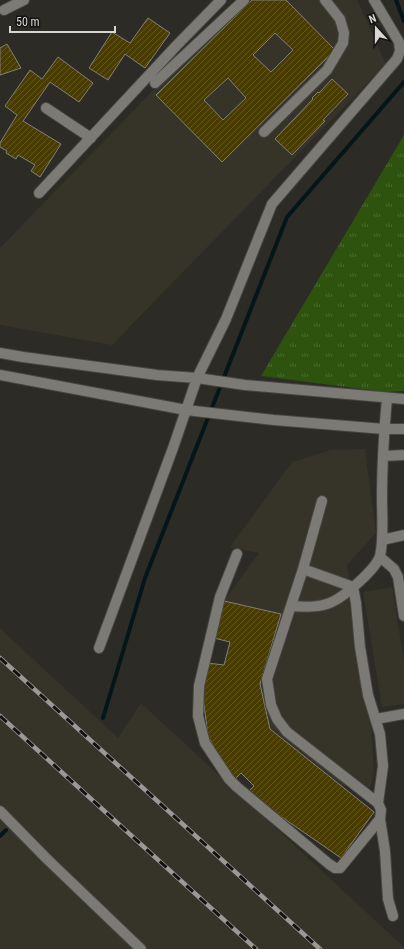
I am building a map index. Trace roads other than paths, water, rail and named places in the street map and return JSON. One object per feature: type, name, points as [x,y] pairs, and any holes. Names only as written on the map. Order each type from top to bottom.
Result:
[{"type":"street","points":[[4,10],[24,0]]},
{"type":"street","points":[[39,193],[221,0]]},
{"type":"street","points":[[155,83],[244,0]]},
{"type":"street","points":[[264,132],[327,70],[342,43],[344,33],[340,19],[327,0]]},
{"type":"street","points":[[99,648],[173,448],[197,378],[226,319],[272,204],[397,60],[400,51],[400,42],[374,0]]},
{"type":"street","points":[[46,108],[91,138]]},
{"type":"street","points":[[0,353],[134,372],[197,378],[245,385],[404,399]]},
{"type":"street","points":[[0,375],[186,410],[198,410],[274,420],[384,429],[404,429]]},
{"type":"street","points":[[291,606],[310,608],[332,602],[353,587],[372,569],[380,556],[382,540],[384,429],[387,398]]},
{"type":"street","points":[[383,456],[404,455]]},
{"type":"street","points":[[322,501],[303,569],[267,679],[271,704],[276,719],[287,732],[378,803],[381,810],[380,819],[385,851],[388,899],[393,916]]},
{"type":"street","points":[[382,540],[404,535]]},
{"type":"street","points":[[237,554],[220,597],[199,686],[198,716],[205,743],[229,779],[237,787],[335,868],[340,868],[380,819]]},
{"type":"street","points":[[380,556],[394,569],[398,577],[404,616]]},
{"type":"street","points":[[303,569],[353,587]]},
{"type":"street","points":[[353,587],[360,647],[368,695],[380,734],[383,766],[378,803]]},
{"type":"street","points":[[376,719],[404,714]]},
{"type":"street","points":[[0,811],[46,858],[141,949]]},
{"type":"waterway","points":[[396,0],[404,21]]},
{"type":"waterway","points":[[103,718],[145,578],[287,217],[404,82]]},
{"type":"waterway","points":[[0,836],[6,830]]},
{"type":"railway","points":[[0,658],[320,949]]},
{"type":"railway","points":[[0,716],[256,949]]}]
